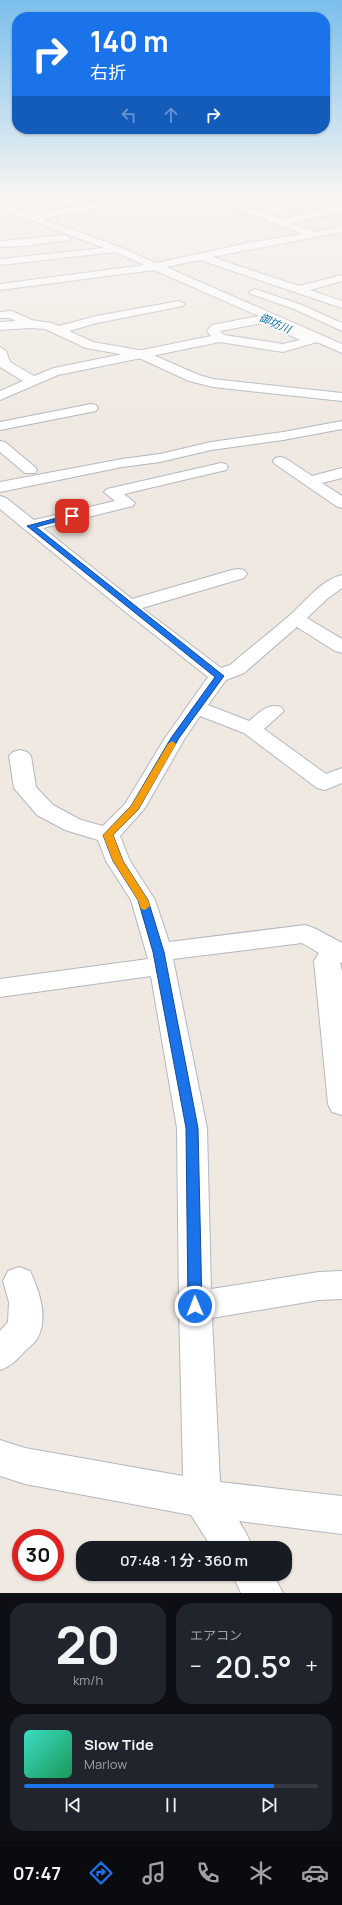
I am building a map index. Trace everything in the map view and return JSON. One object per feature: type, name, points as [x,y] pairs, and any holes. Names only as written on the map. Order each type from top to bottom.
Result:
[{"type":"street","points":[[0,287],[149,268]]},
{"type":"street","points":[[153,268],[204,299]]},
{"type":"street","points":[[153,268],[342,349]]},
{"type":"street","points":[[235,268],[342,305]]},
{"type":"street","points":[[298,290],[342,278]]},
{"type":"street","points":[[255,292],[298,307],[342,327]]},
{"type":"street","points":[[298,307],[342,296]]},
{"type":"street","points":[[59,330],[96,320],[179,304]]},
{"type":"street","points":[[0,315],[12,314],[30,324]]},
{"type":"street","points":[[0,396],[54,372],[220,338],[283,348],[312,341],[264,319],[216,328],[213,331],[220,338]]},
{"type":"street","points":[[0,326],[39,324],[59,330],[90,346],[140,354],[194,378],[213,383],[342,397]]},
{"type":"street","points":[[321,339],[342,335]]},
{"type":"street","points":[[0,351],[3,356],[4,364],[15,372],[34,381]]},
{"type":"street","points":[[0,426],[91,408]]},
{"type":"street","points":[[0,487],[160,458],[211,446],[282,436],[342,425]]},
{"type":"street","points":[[0,445],[30,470]]},
{"type":"street","points":[[280,461],[342,503]]},
{"type":"street","points":[[31,526],[127,503],[112,492],[221,467]]},
{"type":"street","points":[[311,481],[342,473]]},
{"type":"street","points":[[0,501],[129,606],[220,676]]},
{"type":"street","points":[[129,606],[238,574]]},
{"type":"street","points":[[108,835],[134,808],[175,738],[220,676],[237,669],[296,619],[321,595],[342,580]]},
{"type":"street","points":[[321,595],[342,602]]},
{"type":"street","points":[[296,619],[342,646]]},
{"type":"street","points":[[197,708],[252,729],[325,783],[342,774]]},
{"type":"street","points":[[252,729],[274,710]]},
{"type":"street","points":[[20,756],[25,788],[45,810],[73,825],[108,835]]},
{"type":"street","points":[[108,835],[118,861],[143,900],[160,959],[192,1128],[195,1306],[202,1498],[230,1541]]},
{"type":"street","points":[[0,988],[305,934],[338,952],[327,961],[330,977],[342,1104]]},
{"type":"street","points":[[0,1354],[25,1328],[24,1302],[19,1281]]},
{"type":"street","points":[[195,1306],[319,1286],[342,1284]]},
{"type":"street","points":[[0,1458],[25,1466],[202,1498],[342,1515]]},
{"type":"street","points":[[255,1581],[263,1593]]},
{"type":"slow traffic","points":[[145,906],[143,900],[118,861],[108,835],[134,808],[172,744]]},
{"type":"route","points":[[72,516],[31,526],[129,606],[220,676],[175,738],[134,808],[108,835],[118,861],[143,900],[159,952],[192,1128],[195,1306]]},
{"type":"water label","name":"御坊川","points":[[275,323]]}]
